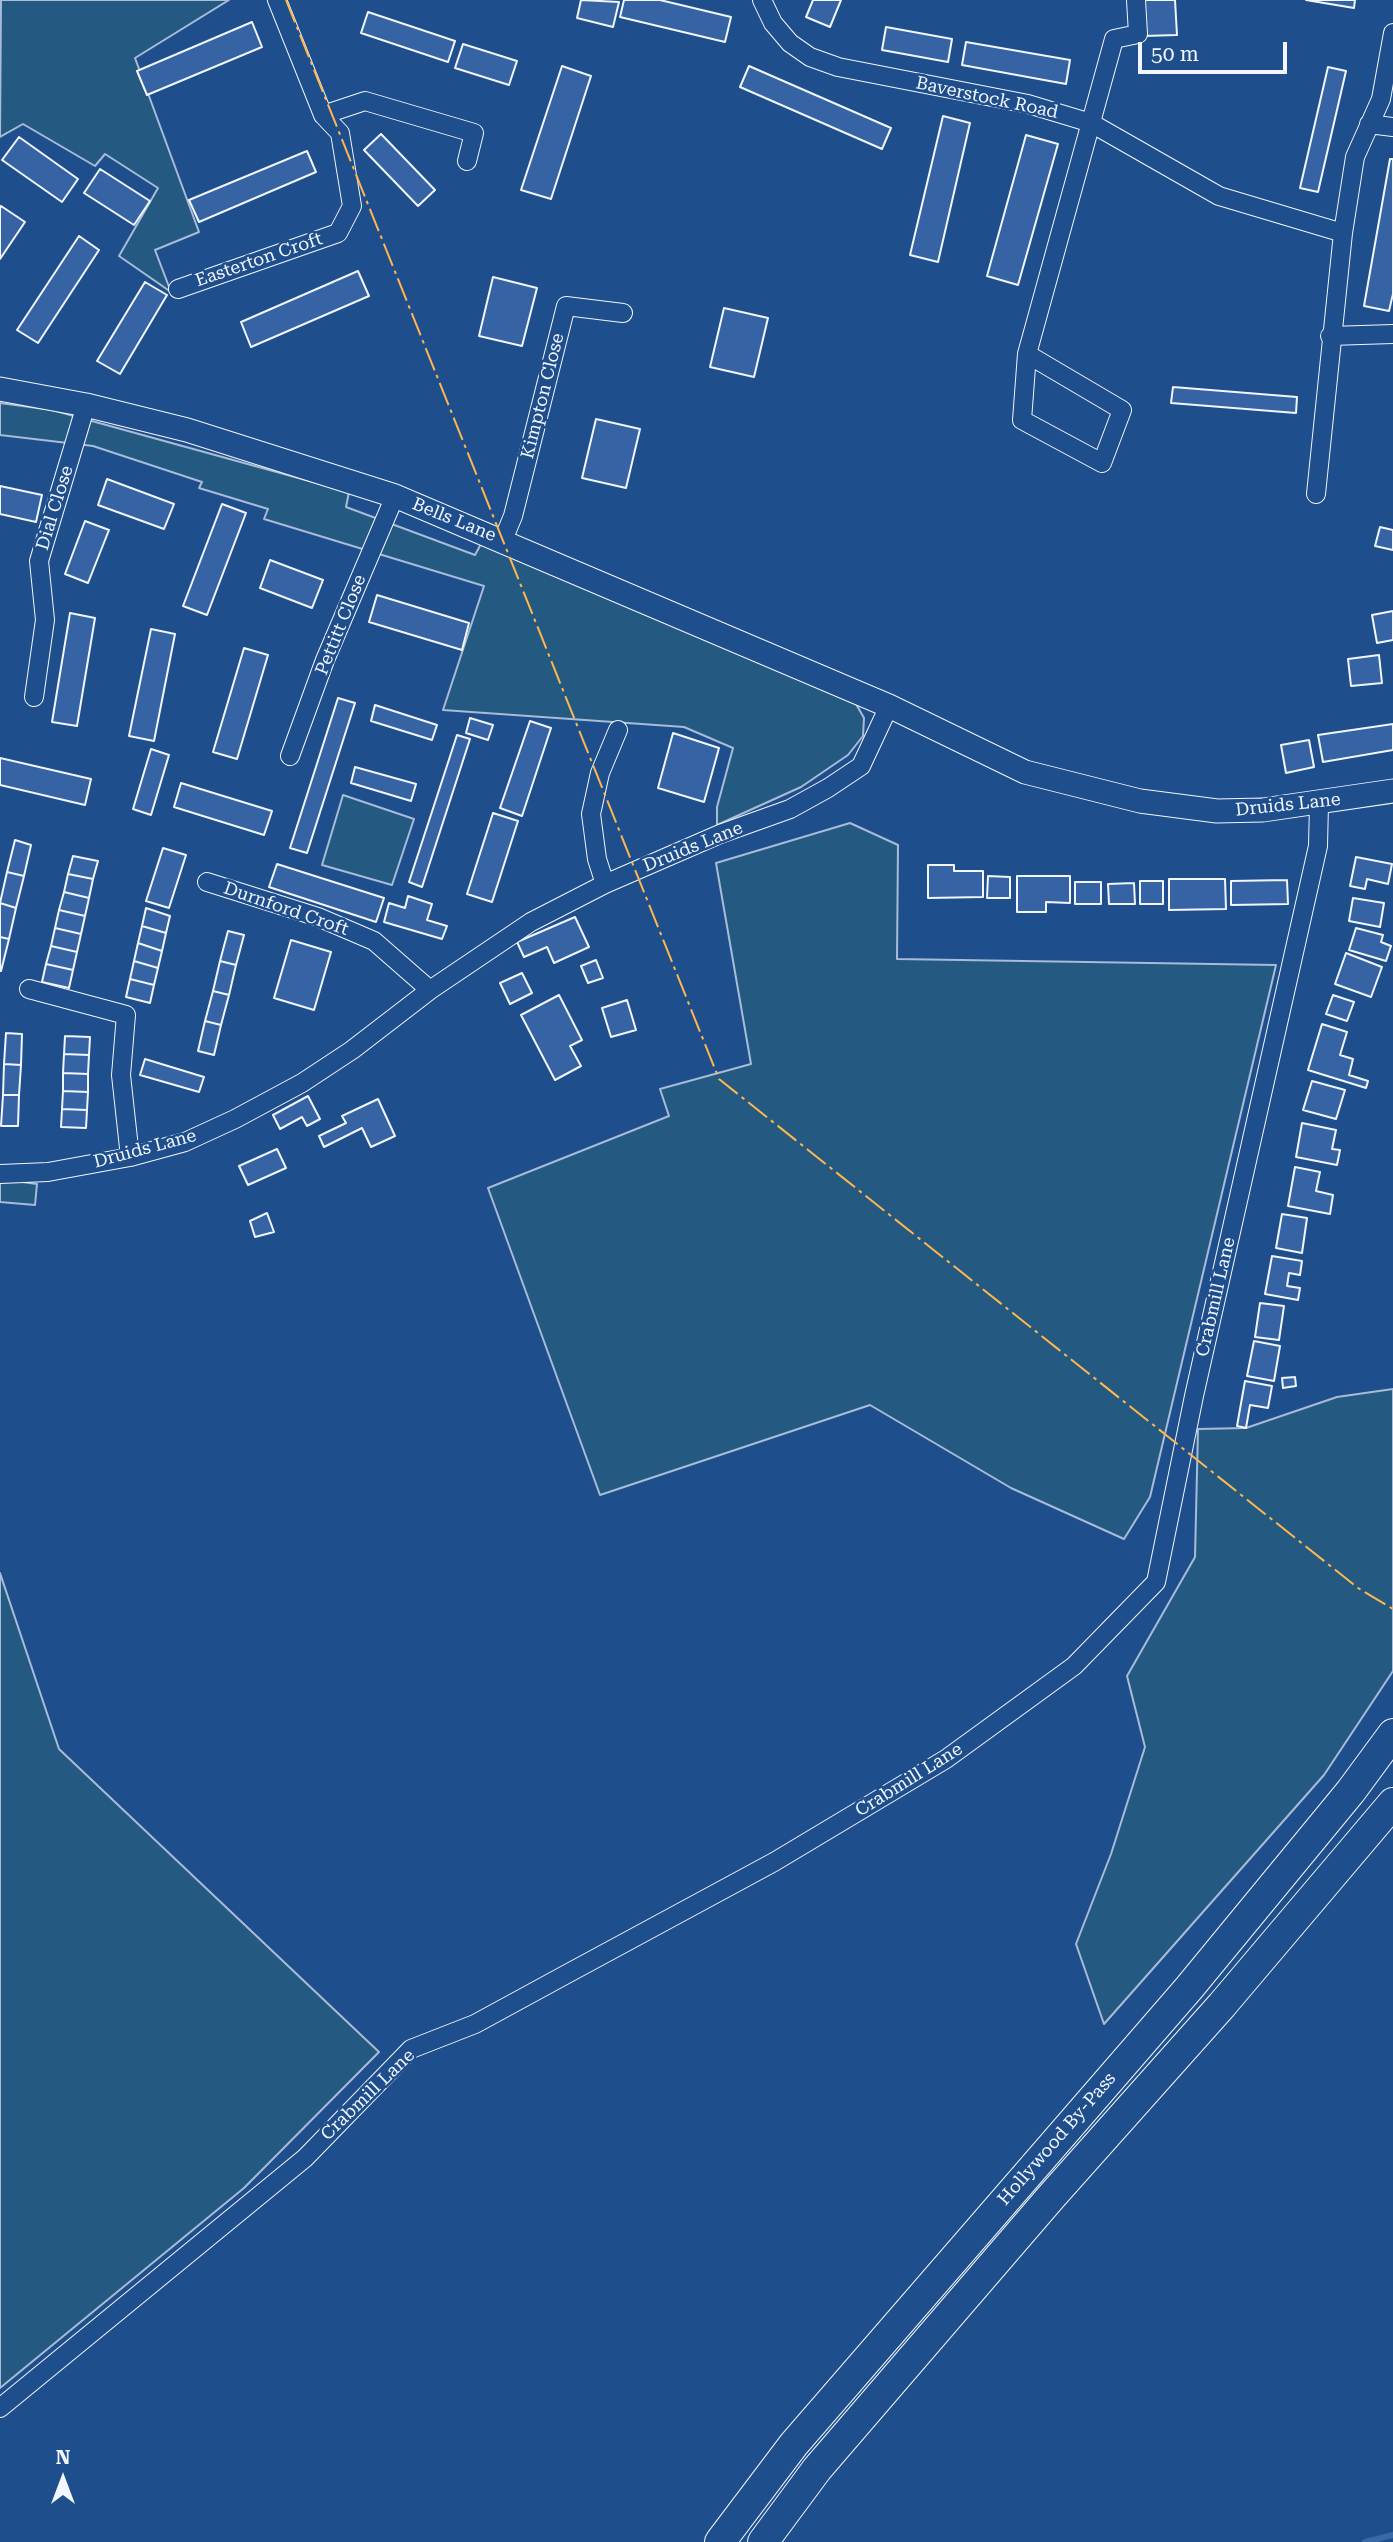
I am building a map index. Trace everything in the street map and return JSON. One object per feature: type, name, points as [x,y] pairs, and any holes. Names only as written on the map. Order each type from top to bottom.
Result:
[{"type":"highway","name":"Hollywood By-Pass","points":[[720,2542],[802,2435],[1189,1988],[1350,1791],[1393,1734]]},
{"type":"highway","name":"Hollywood By-Pass","points":[[763,2542],[817,2469],[1051,2197],[1222,2005],[1393,1803]]},
{"type":"street","name":"Easterton Croft","points":[[178,289],[338,233],[352,206],[340,133],[323,115],[276,0]]},
{"type":"street","name":"Baverstock Road","points":[[762,0],[773,23],[790,43],[810,57],[838,67],[1028,104],[1091,123],[1219,196],[1343,233]]},
{"type":"street","points":[[1027,354],[1122,410],[1102,463],[1022,421],[1027,354],[1114,39],[1138,34],[1136,0]]},
{"type":"street","points":[[1316,494],[1330,336],[1355,157],[1381,99],[1393,33]]},
{"type":"street","points":[[323,115],[365,101],[474,133],[467,160]]},
{"type":"street","points":[[1369,124],[1393,127]]},
{"type":"street","name":"Kimpton Close","points":[[503,540],[513,516],[566,306],[623,313]]},
{"type":"street","points":[[1330,336],[1393,334]]},
{"type":"street","name":"Bells Lane","points":[[0,388],[86,405],[274,455],[395,496],[889,706]]},
{"type":"street","name":"Dial Close","points":[[34,697],[46,620],[39,561],[86,405]]},
{"type":"street","name":"Pettitt Close","points":[[290,756],[325,660],[395,496]]},
{"type":"street","name":"Druids Lane","points":[[0,1174],[48,1172],[130,1157],[185,1142],[302,1083],[352,1050],[430,990],[531,922],[604,884],[720,834],[790,809],[828,788],[861,766],[889,706],[1025,772],[1140,801],[1217,811],[1263,810],[1319,804],[1393,791]]},
{"type":"street","points":[[604,884],[597,859],[591,814],[600,772],[618,730]]},
{"type":"street","name":"Crabmill Lane","points":[[0,2408],[305,2158],[411,2049],[475,2024],[543,1988],[775,1862],[946,1759],[1074,1666],[1156,1582],[1194,1396],[1318,846],[1319,804]]},
{"type":"street","name":"Durnford Croft","points":[[207,883],[317,917],[374,942],[430,990]]},
{"type":"street","points":[[29,989],[126,1015],[121,1075],[130,1157]]},
{"type":"shaded area","points":[[1,0],[229,0],[135,58],[199,232],[155,250],[171,292],[119,256],[158,188],[105,154],[95,166],[23,124],[0,137]]},
{"type":"shaded area","points":[[0,403],[52,410],[349,492],[346,507],[475,555],[482,542],[856,704],[864,718],[863,736],[848,755],[801,787],[717,825],[717,807],[733,748],[684,727],[443,710],[484,586],[264,519],[268,509],[199,488],[202,482],[93,446],[0,435]]},
{"type":"shaded area","points":[[343,795],[414,819],[392,885],[322,865]]},
{"type":"shaded area","points":[[850,823],[898,845],[897,959],[1276,965],[1150,1497],[1124,1539],[1011,1488],[870,1405],[600,1495],[488,1188],[669,1116],[660,1089],[751,1064],[716,863]]},
{"type":"shaded area","points":[[0,1179],[37,1184],[35,1205],[0,1202]]},
{"type":"shaded area","points":[[1393,1389],[1393,1671],[1324,1775],[1104,2024],[1076,1944],[1111,1854],[1145,1747],[1127,1676],[1195,1557],[1198,1429],[1246,1428],[1337,1397]]},
{"type":"shaded area","points":[[0,1573],[59,1749],[379,2052],[244,2188],[0,2388]]},
{"type":"building","points":[[581,0],[619,2],[613,27],[577,18]]},
{"type":"building","points":[[624,0],[660,0],[731,17],[725,42],[620,17]]},
{"type":"building","points":[[813,0],[841,0],[830,27],[806,17]]},
{"type":"building","points":[[1142,0],[1175,0],[1177,35],[1143,36]]},
{"type":"building","points":[[1306,0],[1355,0],[1354,8]]},
{"type":"building","points":[[368,12],[455,41],[448,62],[361,33]]},
{"type":"building","points":[[252,22],[262,47],[147,95],[137,71]]},
{"type":"building","points":[[886,27],[952,39],[948,62],[882,50]]},
{"type":"building","points":[[966,42],[1070,60],[1066,84],[962,65]]},
{"type":"building","points":[[463,44],[517,61],[509,85],[455,68]]},
{"type":"building","points":[[562,66],[591,76],[551,199],[521,190]]},
{"type":"building","points":[[749,66],[891,128],[882,149],[740,87]]},
{"type":"building","points":[[1328,67],[1346,71],[1318,192],[1300,188]]},
{"type":"building","points":[[943,116],[970,123],[938,262],[910,255]]},
{"type":"building","points":[[381,134],[435,190],[418,206],[364,150]]},
{"type":"building","points":[[1026,135],[1058,144],[1018,285],[987,276]]},
{"type":"building","points":[[19,137],[78,179],[62,202],[2,160]]},
{"type":"building","points":[[307,151],[316,172],[199,222],[189,200]]},
{"type":"building","points":[[1390,159],[1393,159],[1393,294],[1389,311],[1364,306]]},
{"type":"building","points":[[100,169],[150,201],[134,225],[84,193]]},
{"type":"building","points":[[0,207],[25,222],[0,259]]},
{"type":"building","points":[[79,236],[99,250],[38,343],[17,330]]},
{"type":"building","points":[[358,271],[369,296],[251,347],[241,322]]},
{"type":"building","points":[[493,277],[537,288],[522,346],[479,336]]},
{"type":"building","points":[[145,282],[167,295],[120,374],[97,361]]},
{"type":"building","points":[[724,308],[768,318],[754,377],[710,367]]},
{"type":"building","points":[[1173,387],[1297,397],[1296,413],[1171,403]]},
{"type":"building","points":[[596,419],[640,429],[626,488],[582,478]]},
{"type":"building","points":[[107,479],[174,504],[164,529],[98,505]]},
{"type":"building","points":[[0,486],[42,495],[36,522],[0,514]]},
{"type":"building","points":[[222,504],[246,513],[207,615],[183,606]]},
{"type":"building","points":[[85,521],[109,530],[88,583],[65,574]]},
{"type":"building","points":[[1380,527],[1393,530],[1393,550],[1375,546]]},
{"type":"building","points":[[270,560],[323,580],[312,608],[260,588]]},
{"type":"building","points":[[377,595],[469,623],[462,650],[369,622]]},
{"type":"building","points":[[1393,611],[1393,640],[1377,643],[1372,615]]},
{"type":"building","points":[[70,613],[95,618],[77,726],[52,722]]},
{"type":"building","points":[[151,629],[175,634],[154,741],[129,736]]},
{"type":"building","points":[[244,648],[268,655],[237,759],[213,752]]},
{"type":"building","points":[[1379,655],[1382,683],[1351,686],[1348,659]]},
{"type":"building","points":[[338,698],[355,703],[307,853],[290,848]]},
{"type":"building","points":[[375,705],[437,725],[432,740],[371,721]]},
{"type":"building","points":[[470,718],[493,725],[488,740],[466,733]]},
{"type":"building","points":[[530,721],[551,728],[522,816],[500,808]]},
{"type":"building","points":[[1393,724],[1393,750],[1323,762],[1318,735]]},
{"type":"building","points":[[673,733],[719,748],[704,802],[658,788]]},
{"type":"building","points":[[457,735],[470,739],[422,887],[409,882]]},
{"type":"building","points":[[1309,740],[1314,767],[1286,773],[1281,745]]},
{"type":"building","points":[[151,749],[169,755],[151,815],[133,809]]},
{"type":"building","points":[[0,758],[91,779],[85,805],[0,785]]},
{"type":"building","points":[[355,767],[416,784],[411,801],[351,783]]},
{"type":"building","points":[[181,783],[272,811],[264,835],[174,807]]},
{"type":"building","points":[[493,813],[518,821],[492,902],[467,894]]},
{"type":"building","points":[[15,840],[31,845],[24,876],[7,872]]},
{"type":"building","points":[[163,848],[186,855],[169,908],[146,901]]},
{"type":"building","points":[[73,856],[98,861],[93,879],[68,874]]},
{"type":"building","points":[[1356,857],[1392,864],[1388,884],[1367,879],[1365,889],[1350,886]]},
{"type":"building","points":[[277,864],[384,898],[376,922],[269,887]]},
{"type":"building","points":[[928,865],[954,865],[954,871],[983,871],[983,897],[928,898]]},
{"type":"building","points":[[7,872],[24,876],[16,908],[0,903]]},
{"type":"building","points":[[68,874],[93,879],[89,898],[64,892]]},
{"type":"building","points":[[988,876],[1010,877],[1010,898],[987,898]]},
{"type":"building","points":[[1017,876],[1070,876],[1070,903],[1046,902],[1046,912],[1017,912]]},
{"type":"building","points":[[1169,879],[1225,879],[1226,909],[1169,910]]},
{"type":"building","points":[[1287,880],[1288,904],[1231,905],[1231,881]]},
{"type":"building","points":[[1140,881],[1163,881],[1163,904],[1140,904]]},
{"type":"building","points":[[1075,882],[1101,882],[1101,904],[1075,904]]},
{"type":"building","points":[[1134,883],[1135,904],[1109,904],[1108,884]]},
{"type":"building","points":[[64,892],[89,898],[85,916],[59,910]]},
{"type":"building","points":[[408,896],[432,904],[427,920],[447,926],[442,939],[384,922],[389,903],[405,908]]},
{"type":"building","points":[[1353,898],[1384,903],[1380,927],[1349,921]]},
{"type":"building","points":[[0,903],[16,908],[9,939],[0,937]]},
{"type":"building","points":[[146,908],[170,916],[166,933],[142,926]]},
{"type":"building","points":[[59,910],[85,916],[81,934],[55,928]]},
{"type":"building","points":[[575,917],[589,947],[554,963],[547,947],[524,957],[517,942]]},
{"type":"building","points":[[142,926],[166,933],[162,951],[138,943]]},
{"type":"building","points":[[55,928],[81,934],[77,952],[51,946]]},
{"type":"building","points":[[1356,928],[1383,935],[1381,942],[1391,946],[1386,961],[1349,950]]},
{"type":"building","points":[[228,931],[244,935],[236,965],[220,961]]},
{"type":"building","points":[[0,937],[9,939],[1,971],[0,971]]},
{"type":"building","points":[[291,940],[331,952],[314,1010],[274,998]]},
{"type":"building","points":[[138,943],[162,951],[158,968],[134,961]]},
{"type":"building","points":[[51,946],[77,952],[73,970],[46,964]]},
{"type":"building","points":[[1346,953],[1382,967],[1371,997],[1335,984]]},
{"type":"building","points":[[596,960],[603,978],[588,983],[581,966]]},
{"type":"building","points":[[134,961],[158,968],[154,985],[130,979]]},
{"type":"building","points":[[220,961],[236,965],[229,995],[213,991]]},
{"type":"building","points":[[46,964],[73,970],[69,988],[42,982]]},
{"type":"building","points":[[522,973],[532,993],[510,1004],[500,983]]},
{"type":"building","points":[[130,979],[154,985],[150,1003],[126,997]]},
{"type":"building","points":[[213,991],[229,995],[221,1025],[205,1021]]},
{"type":"building","points":[[559,995],[582,1040],[570,1046],[581,1066],[555,1080],[521,1015]]},
{"type":"building","points":[[1333,995],[1354,1002],[1347,1021],[1326,1014]]},
{"type":"building","points":[[627,1000],[636,1030],[611,1037],[602,1008]]},
{"type":"building","points":[[205,1021],[221,1025],[214,1055],[198,1051]]},
{"type":"building","points":[[1322,1024],[1347,1032],[1340,1055],[1353,1059],[1349,1075],[1368,1081],[1366,1088],[1308,1070]]},
{"type":"building","points":[[6,1033],[22,1034],[21,1065],[4,1064]]},
{"type":"building","points":[[65,1036],[90,1037],[89,1055],[64,1054]]},
{"type":"building","points":[[64,1054],[89,1055],[88,1074],[63,1073]]},
{"type":"building","points":[[145,1059],[204,1077],[199,1092],[140,1075]]},
{"type":"building","points":[[4,1064],[21,1065],[19,1095],[3,1095]]},
{"type":"building","points":[[63,1073],[88,1074],[88,1092],[63,1091]]},
{"type":"building","points":[[1312,1081],[1345,1090],[1336,1119],[1303,1110]]},
{"type":"building","points":[[63,1091],[88,1092],[87,1110],[62,1109]]},
{"type":"building","points":[[3,1095],[19,1095],[18,1126],[1,1126]]},
{"type":"building","points":[[308,1096],[320,1119],[307,1126],[302,1117],[280,1129],[273,1115]]},
{"type":"building","points":[[378,1099],[395,1136],[371,1147],[362,1128],[324,1147],[319,1136],[346,1123],[342,1116]]},
{"type":"building","points":[[62,1109],[87,1110],[86,1128],[61,1127]]},
{"type":"building","points":[[1302,1123],[1336,1130],[1332,1149],[1340,1150],[1337,1165],[1296,1157]]},
{"type":"building","points":[[277,1149],[286,1168],[248,1185],[239,1166]]},
{"type":"building","points":[[1295,1167],[1320,1172],[1316,1191],[1333,1195],[1330,1214],[1288,1206]]},
{"type":"building","points":[[267,1213],[274,1232],[255,1237],[250,1221]]},
{"type":"building","points":[[1282,1214],[1307,1218],[1302,1253],[1276,1248]]},
{"type":"building","points":[[1272,1256],[1302,1261],[1300,1275],[1289,1273],[1287,1286],[1300,1288],[1298,1300],[1265,1294]]},
{"type":"building","points":[[1260,1303],[1284,1306],[1279,1340],[1255,1337]]},
{"type":"building","points":[[1254,1341],[1280,1346],[1274,1381],[1247,1376]]},
{"type":"building","points":[[1295,1377],[1296,1386],[1283,1388],[1282,1378]]},
{"type":"building","points":[[1245,1381],[1272,1386],[1268,1408],[1250,1405],[1246,1428],[1237,1426]]},
{"type":"waterway","points":[[1365,2542],[1393,2535]]},
{"type":"power","points":[[286,0],[719,1079],[1358,1588],[1393,1609]]}]
